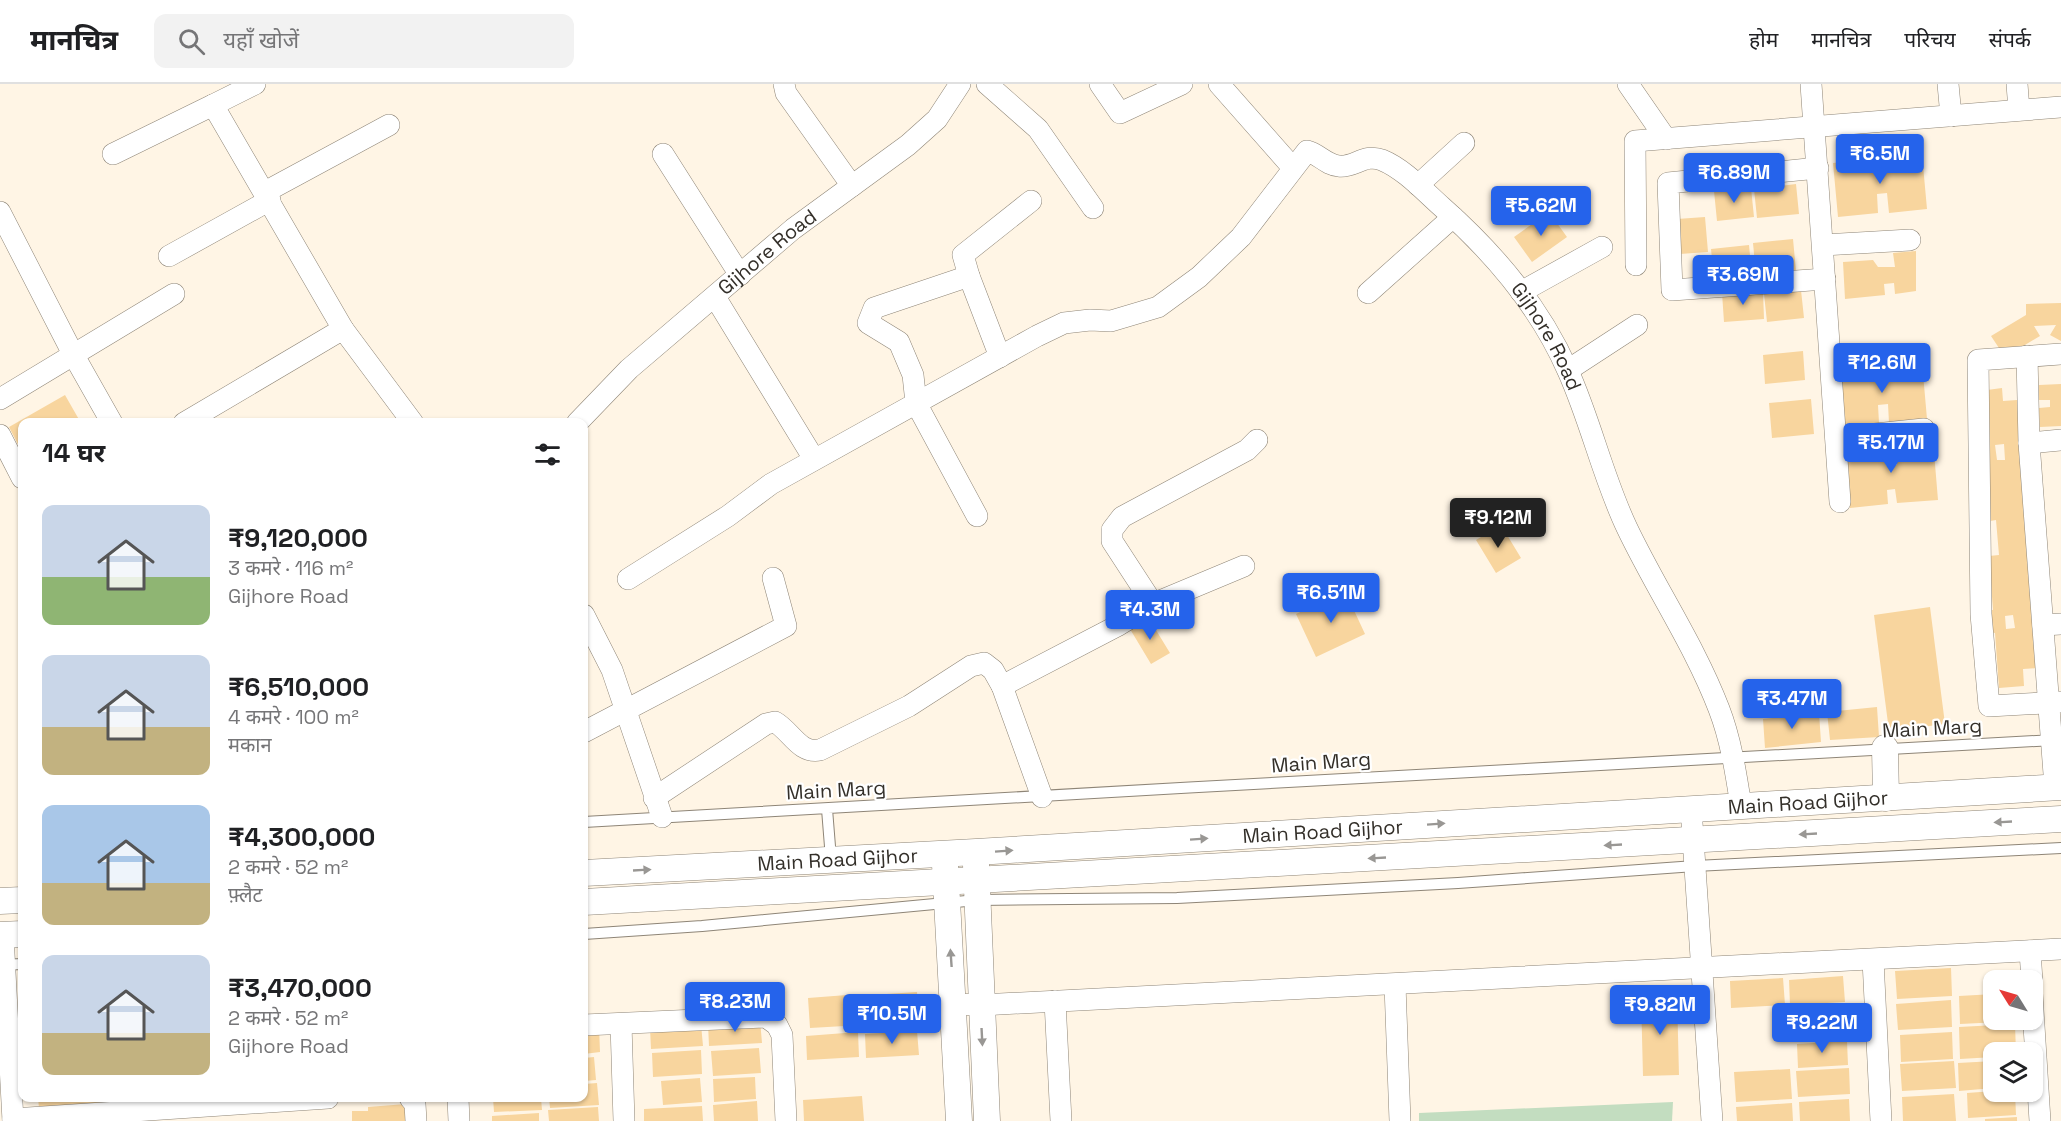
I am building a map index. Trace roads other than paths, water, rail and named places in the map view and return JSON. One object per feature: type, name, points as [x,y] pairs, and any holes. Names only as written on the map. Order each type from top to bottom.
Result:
[{"type":"street","points":[[113,154],[255,84]]},
{"type":"street","points":[[784,84],[786,93],[852,186]]},
{"type":"street","name":"Gijhore Road","points":[[582,418],[629,369],[793,229],[908,145],[937,119],[960,84]]},
{"type":"street","points":[[987,84],[1038,129],[1093,208]]},
{"type":"street","points":[[1100,84],[1120,113],[1182,84]]},
{"type":"street","points":[[628,579],[728,516],[771,483],[1064,323],[1090,320],[1111,321],[1158,307],[1199,277],[1241,237],[1293,168],[1219,84]]},
{"type":"street","points":[[1628,84],[1666,139]]},
{"type":"street","points":[[1811,84],[1840,502]]},
{"type":"street","points":[[1948,84],[1951,116]]},
{"type":"street","points":[[2017,84],[2019,110]]},
{"type":"street","points":[[213,105],[343,329],[409,418]]},
{"type":"street","points":[[1636,265],[1635,141],[2061,107]]},
{"type":"street","points":[[169,256],[389,125]]},
{"type":"street","points":[[1418,185],[1464,143]]},
{"type":"street","name":"Gijhore Road","points":[[1293,168],[1307,151],[1314,153],[1327,163],[1341,167],[1371,157],[1384,160],[1418,185],[1492,254],[1521,292],[1547,330],[1568,370],[1626,525],[1690,646],[1720,710],[1732,755],[1741,806]]},
{"type":"street","points":[[663,154],[740,275]]},
{"type":"street","points":[[1818,168],[1668,183],[1672,290],[1825,279]]},
{"type":"street","points":[[1000,357],[963,255],[1031,201]]},
{"type":"street","points":[[0,212],[73,354],[109,418]]},
{"type":"street","points":[[1368,293],[1453,217]]},
{"type":"street","points":[[1823,246],[1910,240]]},
{"type":"street","points":[[1521,292],[1602,247]]},
{"type":"street","points":[[969,276],[874,308],[868,323],[899,342],[913,375],[916,403],[976,516]]},
{"type":"street","points":[[0,399],[174,294]]},
{"type":"street","points":[[715,297],[814,459]]},
{"type":"street","points":[[1568,370],[1637,325]]},
{"type":"street","points":[[192,418],[343,329]]},
{"type":"street","points":[[2055,702],[1989,706],[1981,614],[1978,360],[2061,354]]},
{"type":"street","points":[[2027,356],[2029,443],[2052,625],[2058,787]]},
{"type":"street","points":[[1836,438],[1924,429]]},
{"type":"street","points":[[0,435],[18,470]]},
{"type":"street","points":[[1153,604],[1112,541],[1112,530],[1122,517],[1247,450],[1257,440]]},
{"type":"street","points":[[2029,443],[2061,440]]},
{"type":"street","points":[[1002,686],[1117,626],[1153,604],[1244,566]]},
{"type":"street","points":[[588,730],[786,626],[773,578]]},
{"type":"street","points":[[588,623],[612,670],[662,817]]},
{"type":"street","points":[[654,798],[766,724],[776,722],[785,728],[799,745],[811,752],[819,750],[909,706],[971,666],[984,663],[993,670],[1002,686],[1042,798]]},
{"type":"street","points":[[1885,748],[1886,798]]},
{"type":"street","name":"Main Road Gijhor","points":[[588,873],[976,852],[2058,787]]},
{"type":"street","points":[[1691,808],[1712,1121]]},
{"type":"street","name":"Main Road Gijhor","points":[[588,902],[976,890],[1693,840],[2061,819]]},
{"type":"street","points":[[945,852],[959,1121]]},
{"type":"street","points":[[976,852],[987,1121]]},
{"type":"street","points":[[0,901],[18,900]]},
{"type":"street","points":[[8,934],[5,1061],[19,1120],[272,1102]]},
{"type":"street","points":[[954,1004],[981,1005],[1395,985],[2061,949]]},
{"type":"street","points":[[2030,951],[2031,970]]},
{"type":"street","points":[[1873,960],[1881,1121]]},
{"type":"street","points":[[1395,985],[1400,1121]]},
{"type":"street","points":[[1054,1001],[1061,1121]]},
{"type":"street","points":[[588,1025],[766,1017],[777,1025],[782,1035],[786,1121]]},
{"type":"street","points":[[621,1024],[624,1121]]},
{"type":"street","points":[[2034,1030],[2040,1121]]},
{"type":"street","points":[[413,1102],[416,1121]]},
{"type":"street","points":[[458,1102],[459,1121]]},
{"type":"lane","name":"Main Marg","points":[[588,822],[1042,798],[1732,755],[2056,740]]},
{"type":"lane","points":[[827,809],[831,859]]},
{"type":"lane","points":[[976,890],[1177,898],[1458,883],[1695,866],[2061,848]]},
{"type":"lane","points":[[588,934],[702,926],[947,891]]}]
